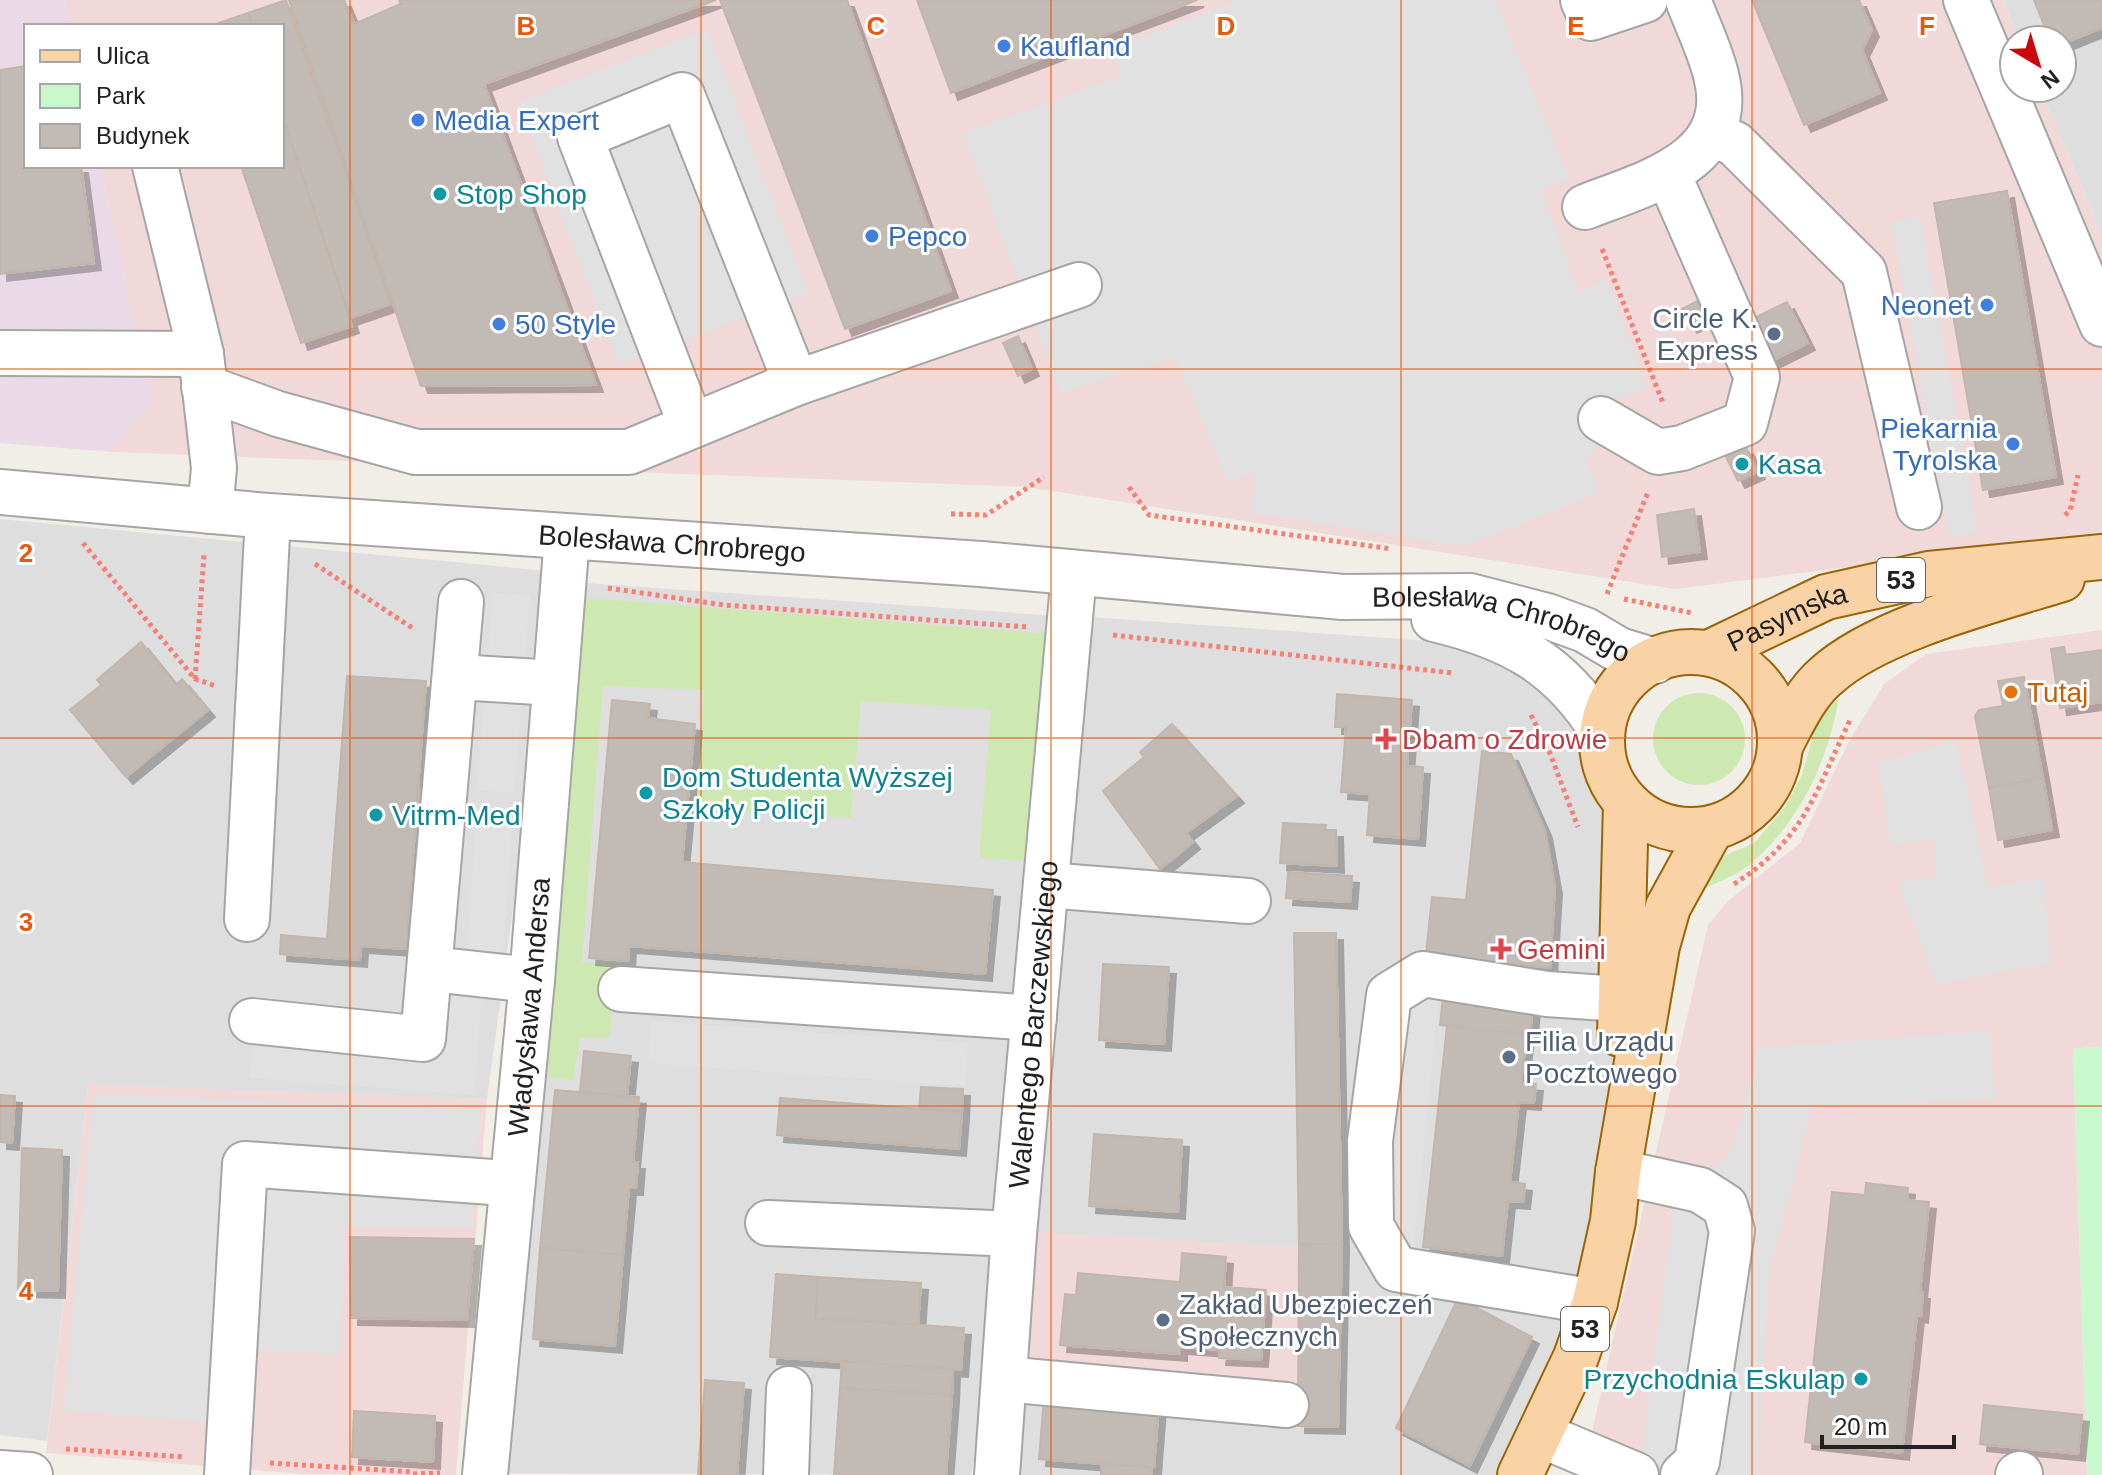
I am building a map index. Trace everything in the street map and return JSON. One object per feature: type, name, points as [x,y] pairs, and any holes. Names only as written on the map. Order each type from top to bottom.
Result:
[{"type":"main road","name":"Pasymska","points":[[1713,651],[1826,597],[1929,574],[2102,557]]},
{"type":"main road","name":"Pasymska","points":[[1782,742],[1802,706],[1823,678],[1854,653],[1966,608],[2102,567]]},
{"type":"main road","name":"53","points":[[1602,731],[1608,706],[1629,681],[1655,661],[1690,650],[1713,651]]},
{"type":"main road","points":[[1713,651],[1741,665],[1756,679],[1776,712],[1782,742]]},
{"type":"main road","points":[[1602,731],[1603,756],[1611,782],[1626,804],[1647,820],[1672,828],[1711,829]]},
{"type":"main road","name":"53","points":[[1520,1475],[1576,1357],[1595,1302],[1613,1221],[1618,1172],[1657,946],[1668,907],[1711,829],[1729,821],[1756,796],[1776,765],[1782,742]]},
{"type":"main road","name":"53","points":[[1618,1172],[1626,804]]},
{"type":"street","points":[[1583,0],[1591,18],[1645,0]]},
{"type":"street","points":[[1585,207],[1668,174],[1699,152],[1712,133],[1719,101],[1716,76],[1688,0]]},
{"type":"street","points":[[1966,0],[2102,324]]},
{"type":"street","points":[[691,425],[580,137],[682,95],[796,383]]},
{"type":"street","points":[[1712,133],[1735,144],[1864,272],[1919,507]]},
{"type":"street","points":[[155,168],[202,371],[214,468],[210,511]]},
{"type":"street","points":[[1601,419],[1658,452],[1682,448],[1745,423],[1757,377],[1668,174]]},
{"type":"street","points":[[0,353],[202,371],[278,414],[416,452],[629,452],[796,383],[1079,285]]},
{"type":"street","name":"Bolesława Chrobrego","points":[[0,492],[268,516],[981,564],[1343,597],[1470,596],[1547,616],[1585,630],[1619,650],[1655,661]]},
{"type":"street","points":[[247,919],[268,516]]},
{"type":"street","name":"Władysława Andersa","points":[[485,1475],[532,980],[567,537]]},
{"type":"street","name":"Walentego Barczewskiego","points":[[997,1475],[1014,1234],[1074,574]]},
{"type":"street","name":"Bolesława Chrobrego","points":[[1343,597],[1485,631],[1523,649],[1584,701],[1602,731]]},
{"type":"street","points":[[252,1021],[423,1039],[461,602]]},
{"type":"street","points":[[457,668],[555,683]]},
{"type":"street","points":[[1046,885],[1248,901]]},
{"type":"street","points":[[431,969],[532,980]]},
{"type":"street","points":[[1595,1302],[1396,1269],[1371,1226],[1370,1141],[1389,995],[1423,974],[1547,994],[1620,999]]},
{"type":"street","points":[[621,989],[1034,1018]]},
{"type":"street","points":[[227,1475],[245,1164],[492,1182]]},
{"type":"street","points":[[1618,1172],[1700,1190],[1725,1206],[1732,1231],[1699,1471]]},
{"type":"street","points":[[768,1223],[1014,1234]]},
{"type":"street","points":[[1004,1379],[1286,1405]]},
{"type":"street","points":[[786,1475],[789,1389]]},
{"type":"street","points":[[1541,1435],[1636,1475]]},
{"type":"street","points":[[0,1473],[30,1475]]},
{"type":"path","points":[[1585,207],[1667,415]]},
{"type":"path","points":[[1593,593],[1607,595],[1652,483]]},
{"type":"path","points":[[1129,487],[1149,515],[1405,551]]},
{"type":"path","points":[[82,542],[195,679],[259,700]]},
{"type":"path","points":[[195,679],[204,554]]},
{"type":"path","points":[[323,561],[307,559],[457,668]]},
{"type":"path","points":[[564,581],[724,605],[1067,630],[1465,675]]},
{"type":"path","points":[[1528,712],[1549,751],[1581,835]]},
{"type":"path","points":[[1732,886],[1778,853],[1805,817],[1851,717]]},
{"type":"shaded area","points":[[0,0],[64,0],[69,24],[24,24],[24,168],[100,168],[151,399],[112,452],[0,443]]},
{"type":"shaded area","points":[[64,0],[2003,0],[2013,24],[1998,24],[1998,104],[2047,104],[2102,235],[2102,535],[1675,589],[1027,487],[112,452],[151,399],[100,168],[284,168],[284,24],[69,24]]},
{"type":"shaded area","points":[[1239,0],[1496,0],[1569,179],[1541,189],[1578,292],[1606,280],[1648,389],[1618,397],[1588,462],[1599,493],[1464,546],[1251,513],[1255,472],[1228,483],[1175,357],[1060,393],[963,133],[1122,76],[1111,50]]},
{"type":"shaded area","points":[[2003,0],[2102,0],[2102,235],[2047,104],[2078,104],[2078,24],[2013,24]]},
{"type":"shaded area","points":[[707,29],[808,293],[619,365],[518,102]]},
{"type":"shaded area","points":[[1920,216],[1978,532],[1949,538],[1891,222]]},
{"type":"shaded area","points":[[0,519],[559,572],[487,1099],[88,1085],[47,1441],[0,1435]]},
{"type":"shaded area","points":[[572,582],[1060,616],[990,1375],[971,1475],[508,1473]]},
{"type":"shaded area","points":[[493,593],[530,596],[514,793],[477,790]]},
{"type":"shaded area","points":[[1075,616],[1502,646],[1602,731],[1603,756],[1623,852],[1618,1172],[1520,1475],[1022,1475],[1012,1376],[1018,1231]]},
{"type":"shaded area","points":[[2102,630],[2102,1046],[2073,1049],[2087,1475],[1582,1475],[1708,925],[1728,901],[1800,843],[1848,743],[1884,684],[1926,654]]},
{"type":"shaded area","points":[[1956,741],[1988,888],[2043,878],[2051,963],[1936,984],[1898,882],[1936,877],[1935,838],[1891,845],[1878,763]]},
{"type":"shaded area","points":[[477,809],[513,812],[503,953],[467,950]]},
{"type":"shaded area","points":[[440,990],[482,993],[474,1095],[250,1078],[254,1030],[436,1044]]},
{"type":"shaded area","points":[[1412,994],[1439,996],[1414,1242],[1388,1238]]},
{"type":"shaded area","points":[[651,1021],[968,1043],[965,1086],[648,1063]]},
{"type":"shaded area","points":[[1990,1031],[1995,1099],[1812,1106],[1769,1274],[1757,1475],[1639,1475],[1679,1170],[1711,1170],[1729,1154],[1741,1119],[1757,1048]]},
{"type":"shaded area","points":[[88,1084],[487,1099],[456,1475],[303,1474],[46,1453]]},
{"type":"shaded area","points":[[93,1094],[480,1110],[472,1228],[344,1227],[341,1354],[256,1351],[254,1426],[64,1410]]},
{"type":"shaded area","points":[[1018,1231],[1299,1247],[1301,1394],[1012,1376]]},
{"type":"green space","points":[[575,597],[1049,634],[1030,861],[979,858],[991,709],[861,701],[851,818],[695,809],[704,690],[603,686],[582,962],[614,966],[610,1037],[580,1038],[573,1080],[548,1077]]},
{"type":"green space","points":[[1699,693],[1716,697],[1731,707],[1741,722],[1745,739],[1741,756],[1731,771],[1716,781],[1699,785],[1682,781],[1667,771],[1657,756],[1653,739],[1657,722],[1667,707],[1682,697]]},
{"type":"green space","points":[[1839,698],[1827,746],[1808,792],[1795,813],[1764,852],[1745,868],[1701,890],[1719,858],[1754,843],[1785,807],[1802,775],[1818,717]]},
{"type":"green space","points":[[2102,1046],[2102,1475],[2087,1475],[2073,1049]]},
{"type":"building","points":[[286,0],[391,304],[350,318],[284,122],[284,24],[251,24],[248,13]]},
{"type":"building","name":"Stop Shop","points":[[289,0],[344,0],[354,24],[401,4],[399,0],[716,0],[484,84],[596,385],[421,386]]},
{"type":"building","points":[[720,0],[847,0],[951,291],[845,329]]},
{"type":"building","name":"Kaufland","points":[[917,0],[1197,0],[951,93]]},
{"type":"building","points":[[1752,0],[1859,0],[1872,30],[1862,50],[1880,93],[1804,125]]},
{"type":"building","points":[[2034,0],[2102,0],[2102,28],[2078,38],[2078,24],[2044,24]]},
{"type":"building","points":[[248,13],[251,24],[216,24]]},
{"type":"building","points":[[24,66],[24,168],[81,168],[94,263],[0,274],[0,70]]},
{"type":"building","points":[[284,122],[352,326],[301,343],[242,168],[284,168]]},
{"type":"building","points":[[2007,191],[2056,477],[1983,490],[1934,203]]},
{"type":"building","points":[[1701,299],[1710,317],[1690,326],[1682,309]]},
{"type":"building","name":"Circle K. Express","points":[[1787,302],[1808,343],[1760,367],[1740,325]]},
{"type":"building","points":[[1018,336],[1032,369],[1018,376],[1003,343]]},
{"type":"building","name":"Kasa","points":[[1746,447],[1758,472],[1738,481],[1726,457]]},
{"type":"building","points":[[1694,509],[1700,552],[1662,557],[1657,515]]},
{"type":"building","points":[[141,642],[176,685],[182,679],[208,710],[126,777],[70,710],[101,685],[97,680]]},
{"type":"building","points":[[2064,647],[2066,655],[2102,650],[2102,702],[2060,708],[2051,649]]},
{"type":"building","name":"Vitrm-Med","points":[[347,676],[426,681],[406,949],[361,946],[360,960],[280,954],[281,935],[327,939]]},
{"type":"building","points":[[2024,677],[2043,778],[1989,788],[1975,716],[1979,710],[2003,706],[1998,681]]},
{"type":"building","points":[[1337,694],[1412,700],[1407,766],[1423,767],[1418,839],[1367,835],[1370,794],[1341,792],[1346,727],[1335,727]]},
{"type":"building","name":"Dom Studenta Wyższej Szkoły Policji","points":[[612,700],[650,704],[648,718],[695,724],[682,862],[993,890],[985,974],[629,946],[628,961],[589,958]]},
{"type":"building","points":[[1172,724],[1237,796],[1186,833],[1193,842],[1160,869],[1103,791],[1144,757],[1140,752]]},
{"type":"building","points":[[1482,751],[1511,754],[1545,831],[1555,887],[1550,968],[1426,954],[1432,897],[1466,900]]},
{"type":"building","points":[[2043,778],[2052,830],[1998,840],[1989,788]]},
{"type":"building","points":[[418,789],[432,791],[428,842],[415,841]]},
{"type":"building","points":[[1283,823],[1326,825],[1325,830],[1336,830],[1337,866],[1280,863]]},
{"type":"building","points":[[1288,872],[1352,876],[1350,902],[1286,898]]},
{"type":"building","points":[[1294,933],[1336,933],[1342,1244],[1299,1245]]},
{"type":"building","points":[[1103,964],[1169,967],[1164,1044],[1099,1040]]},
{"type":"building","points":[[1443,997],[1533,1007],[1530,1035],[1440,1025]]},
{"type":"building","points":[[1447,1026],[1527,1034],[1521,1083],[1536,1084],[1534,1103],[1519,1102],[1510,1182],[1525,1184],[1523,1202],[1508,1201],[1502,1256],[1423,1247]]},
{"type":"building","points":[[584,1051],[631,1056],[627,1096],[580,1092]]},
{"type":"building","points":[[921,1087],[963,1089],[962,1112],[919,1109]]},
{"type":"building","points":[[555,1090],[639,1097],[633,1162],[638,1162],[636,1188],[629,1188],[623,1255],[540,1248]]},
{"type":"building","points":[[0,1095],[15,1096],[12,1143],[0,1142]]},
{"type":"building","points":[[780,1098],[962,1112],[959,1149],[777,1135]]},
{"type":"building","points":[[1094,1134],[1182,1140],[1178,1212],[1089,1206]]},
{"type":"building","points":[[22,1148],[62,1150],[58,1291],[18,1290]]},
{"type":"building","name":"Przychodnia Eskulap","points":[[1866,1183],[1908,1188],[1907,1200],[1929,1202],[1920,1292],[1923,1292],[1921,1316],[1917,1315],[1902,1453],[1805,1442],[1832,1192],[1865,1195]]},
{"type":"building","points":[[350,1237],[474,1239],[467,1320],[351,1318]]},
{"type":"building","points":[[1342,1244],[1338,1427],[1298,1426],[1299,1245]]},
{"type":"building","points":[[540,1248],[623,1255],[615,1346],[533,1339]]},
{"type":"building","name":"Zakład Ubezpieczeń Społecznych","points":[[1182,1253],[1226,1257],[1224,1287],[1266,1290],[1261,1360],[1219,1358],[1220,1350],[1180,1347],[1180,1354],[1060,1345],[1065,1294],[1076,1295],[1078,1273],[1180,1282]]},
{"type":"building","points":[[776,1274],[818,1277],[816,1318],[964,1328],[961,1370],[770,1357]]},
{"type":"building","points":[[818,1277],[921,1283],[918,1325],[816,1318]]},
{"type":"building","points":[[1458,1298],[1532,1337],[1470,1466],[1396,1428]]},
{"type":"building","points":[[842,1361],[953,1370],[952,1395],[840,1388]]},
{"type":"building","points":[[705,1380],[744,1383],[737,1475],[698,1475]]},
{"type":"building","points":[[840,1388],[952,1395],[946,1475],[834,1475]]},
{"type":"building","points":[[1044,1397],[1159,1404],[1154,1468],[1039,1459]]},
{"type":"building","points":[[1984,1405],[2082,1415],[2078,1454],[1980,1444]]},
{"type":"building","points":[[354,1411],[435,1416],[433,1462],[352,1457]]},
{"type":"building","points":[[1101,1464],[1152,1468],[1152,1475],[1101,1475]]},
{"type":"place","name":"Kaufland","points":[[1004,46]]},
{"type":"place","name":"Media Expert","points":[[418,120]]},
{"type":"place","name":"Stop Shop","points":[[440,194]]},
{"type":"place","name":"Pepco","points":[[872,236]]},
{"type":"place","name":"Neonet","points":[[1987,305]]},
{"type":"place","name":"50 Style","points":[[499,324]]},
{"type":"place","name":"Circle K. Express","points":[[1774,334]]},
{"type":"place","name":"Piekarnia Tyrolska","points":[[2013,444]]},
{"type":"place","name":"Kasa","points":[[1742,464]]},
{"type":"place","name":"Tutaj","points":[[2011,692]]},
{"type":"place","name":"Dbam o Zdrowie","points":[[1386,739]]},
{"type":"place","name":"Dom Studenta Wyższej Szkoły Policji","points":[[646,793]]},
{"type":"place","name":"Vitrm-Med","points":[[376,815]]},
{"type":"place","name":"Gemini","points":[[1501,949]]},
{"type":"place","name":"Filia Urządu Pocztowego","points":[[1509,1057]]},
{"type":"place","name":"Zakład Ubezpieczeń Społecznych","points":[[1163,1320]]},
{"type":"place","name":"Przychodnia Eskulap","points":[[1861,1379]]}]
